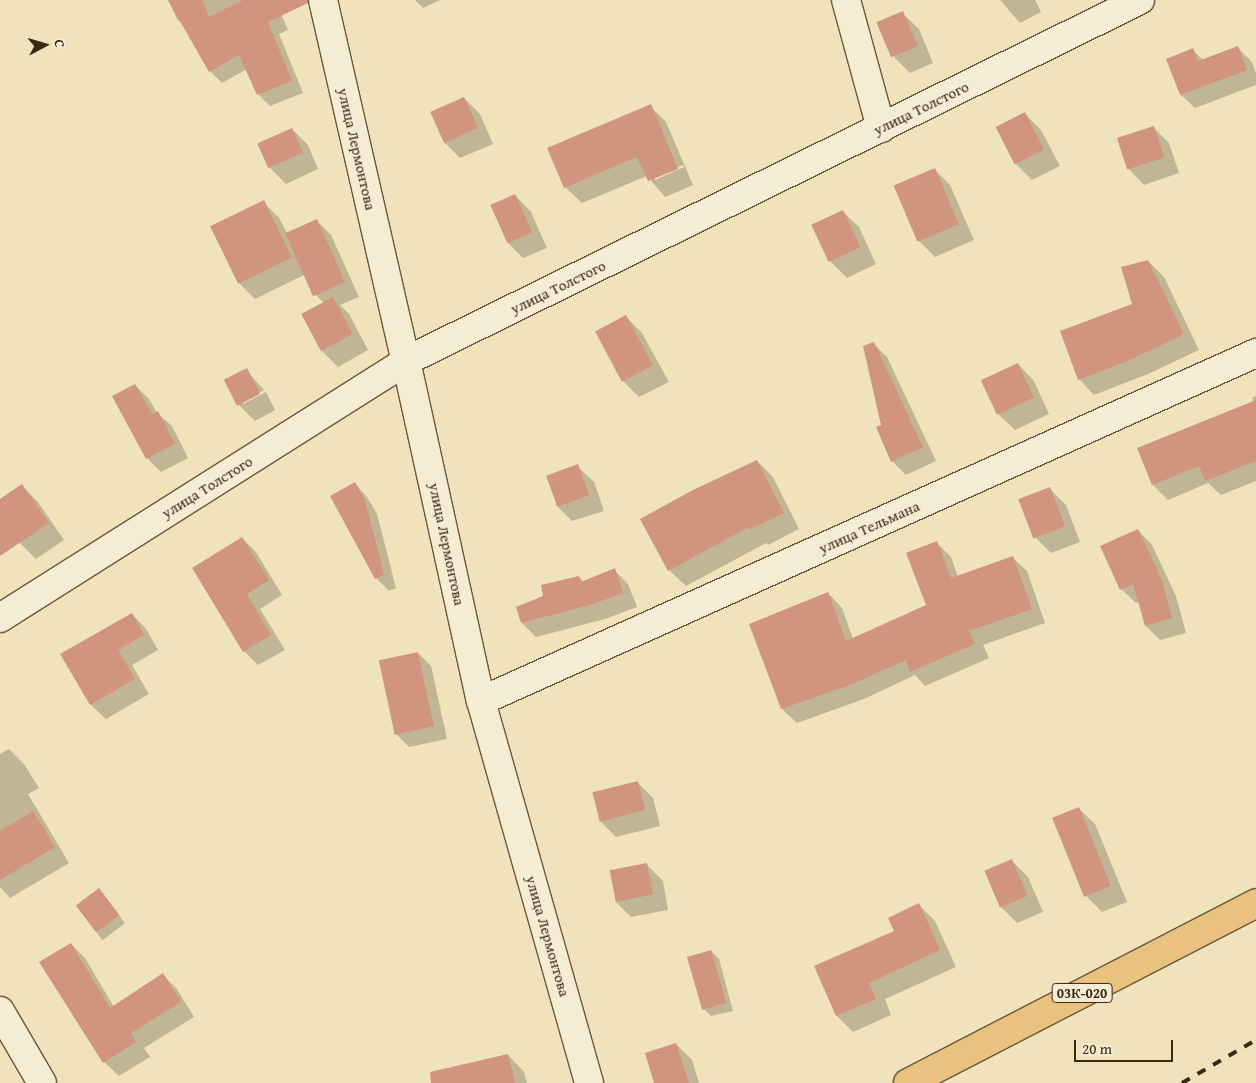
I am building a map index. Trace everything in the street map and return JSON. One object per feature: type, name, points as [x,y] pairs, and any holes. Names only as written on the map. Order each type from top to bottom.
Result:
[{"type":"main road","name":"03К-020","points":[[908,1083],[1256,903]]},
{"type":"street","name":"улица Лермонтова","points":[[323,0],[481,700],[589,1083]]},
{"type":"street","points":[[846,0],[881,128]]},
{"type":"street","name":"улица Толстого","points":[[0,618],[406,361],[1140,0]]},
{"type":"street","name":"улица Тельмана","points":[[481,700],[1256,353]]},
{"type":"street","points":[[0,1011],[42,1083]]},
{"type":"building","points":[[168,0],[202,0],[209,17],[243,0],[308,0],[308,3],[268,22],[292,81],[257,95],[239,55],[209,72]]},
{"type":"building","points":[[903,11],[918,46],[891,57],[876,22]]},
{"type":"building","points":[[1238,46],[1247,70],[1180,95],[1166,59],[1193,48],[1198,61]]},
{"type":"building","points":[[464,97],[478,128],[444,143],[430,112]]},
{"type":"building","points":[[651,104],[678,169],[648,181],[637,157],[564,188],[547,148]]},
{"type":"building","points":[[1025,112],[1044,149],[1015,164],[996,127]]},
{"type":"building","points":[[1154,126],[1164,157],[1127,169],[1117,138]]},
{"type":"building","points":[[292,128],[303,153],[268,168],[257,143]]},
{"type":"building","points":[[935,168],[959,224],[917,242],[894,186]]},
{"type":"building","points":[[515,194],[532,232],[507,243],[490,205]]},
{"type":"building","points":[[264,200],[292,258],[238,284],[210,226]]},
{"type":"building","points":[[843,210],[860,247],[829,262],[811,225]]},
{"type":"building","points":[[317,219],[345,282],[313,296],[285,233]]},
{"type":"building","points":[[1148,260],[1184,334],[1132,359],[1078,380],[1060,331],[1132,304],[1121,267]]},
{"type":"building","points":[[333,297],[353,334],[321,351],[301,314]]},
{"type":"building","points":[[626,315],[653,365],[622,382],[595,331]]},
{"type":"building","points":[[874,342],[923,447],[891,462],[876,427],[881,425],[863,346]]},
{"type":"building","points":[[1018,363],[1034,397],[997,415],[981,380]]},
{"type":"building","points":[[247,368],[260,394],[237,406],[224,380]]},
{"type":"building","points":[[135,384],[152,414],[158,411],[175,444],[146,459],[112,396]]},
{"type":"building","points":[[1256,400],[1256,461],[1205,481],[1199,466],[1152,485],[1137,448]]},
{"type":"building","points":[[757,460],[784,513],[750,529],[749,527],[668,571],[640,519],[693,490]]},
{"type":"building","points":[[578,464],[589,495],[557,507],[546,476]]},
{"type":"building","points":[[355,482],[365,500],[384,575],[375,579],[330,496]]},
{"type":"building","points":[[22,484],[49,523],[0,556],[0,499]]},
{"type":"building","points":[[1050,487],[1065,526],[1033,538],[1018,499]]},
{"type":"building","points":[[1138,529],[1162,580],[1172,618],[1145,626],[1133,584],[1120,590],[1100,546]]},
{"type":"building","points":[[242,537],[269,580],[247,594],[271,635],[243,652],[192,568]]},
{"type":"building","points":[[937,541],[951,578],[1013,556],[1032,609],[969,631],[975,644],[910,672],[906,660],[850,685],[781,709],[749,624],[828,592],[846,641],[926,605],[906,553]]},
{"type":"building","points":[[615,568],[623,593],[590,605],[521,623],[516,607],[543,596],[541,585],[579,576],[581,582]]},
{"type":"building","points":[[132,613],[144,635],[118,650],[135,679],[90,705],[60,654]]},
{"type":"building","points":[[418,652],[434,726],[395,735],[379,660]]},
{"type":"building","points":[[638,781],[645,810],[600,821],[592,792]]},
{"type":"building","points":[[1079,807],[1111,886],[1084,897],[1052,818]]},
{"type":"building","points":[[33,811],[55,847],[0,880],[0,831]]},
{"type":"building","points":[[1012,859],[1028,896],[1000,908],[984,871]]},
{"type":"building","points":[[647,863],[653,894],[616,902],[610,870]]},
{"type":"building","points":[[99,888],[119,915],[96,933],[76,905]]},
{"type":"building","points":[[919,903],[940,950],[869,983],[876,999],[836,1016],[814,966],[894,931],[888,918]]},
{"type":"building","points":[[71,943],[110,1008],[163,973],[181,1002],[131,1033],[136,1042],[103,1063],[39,962]]},
{"type":"building","points":[[711,950],[726,1003],[702,1010],[687,957]]},
{"type":"building","points":[[676,1043],[689,1083],[654,1083],[645,1053]]},
{"type":"building","points":[[508,1054],[515,1083],[431,1083],[430,1072]]},
{"type":"railway","points":[[1182,1083],[1256,1040]]}]
